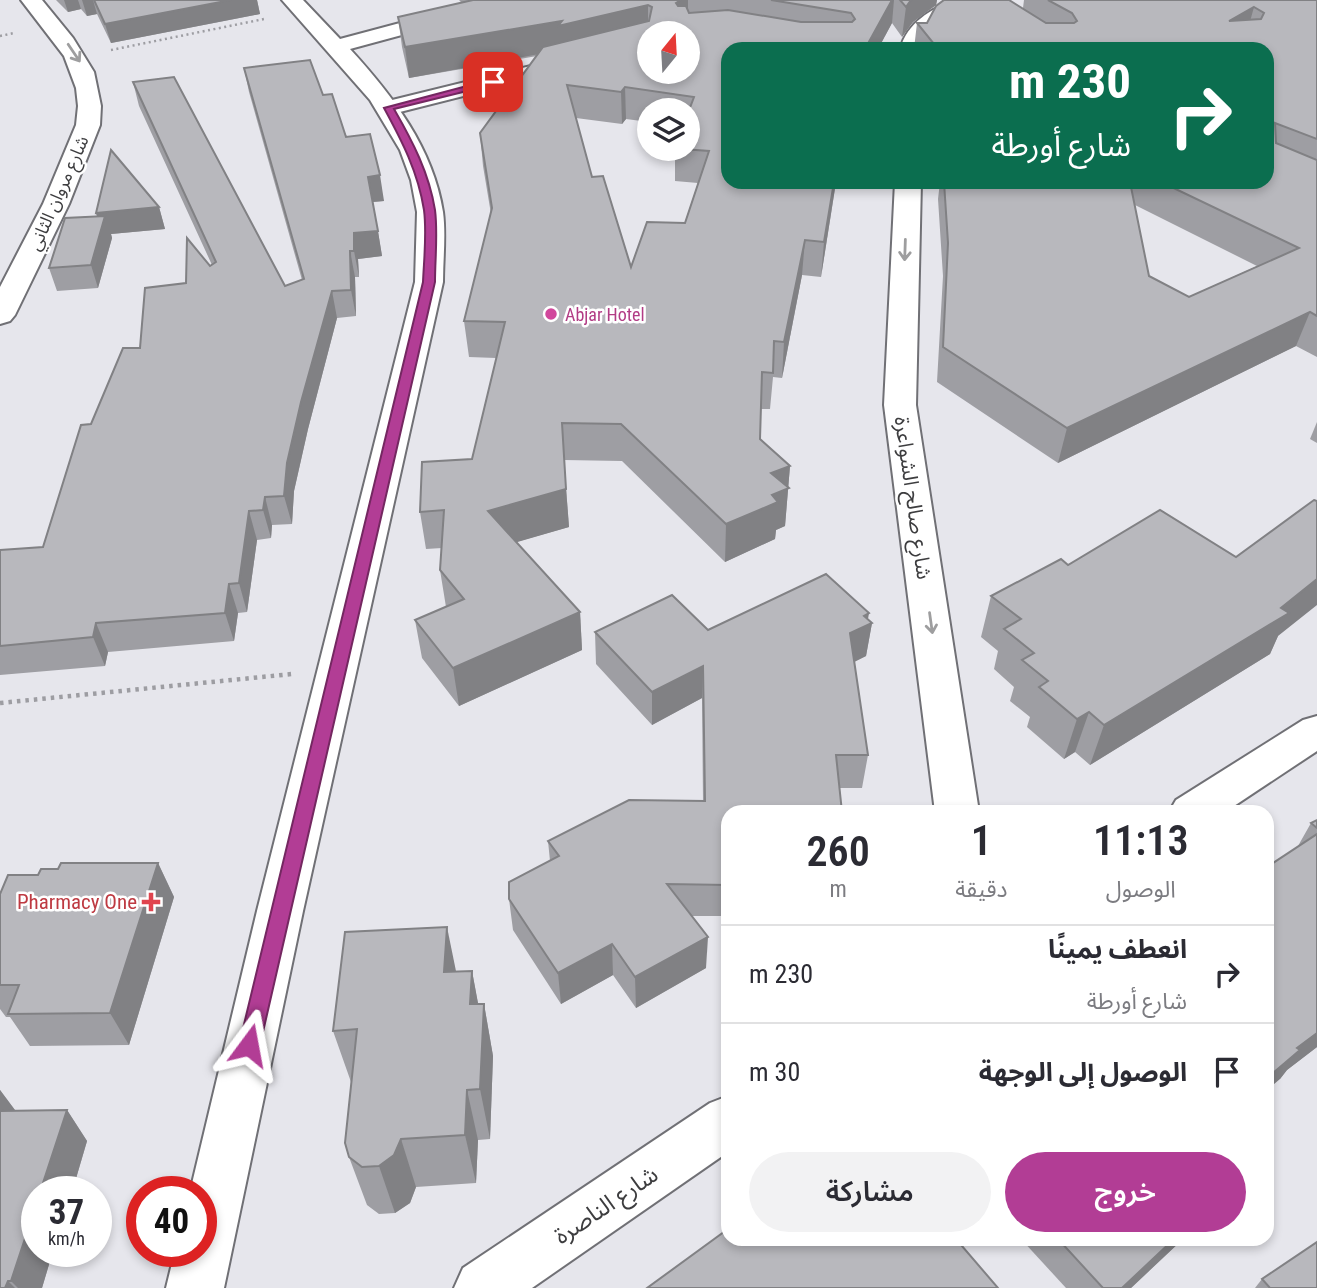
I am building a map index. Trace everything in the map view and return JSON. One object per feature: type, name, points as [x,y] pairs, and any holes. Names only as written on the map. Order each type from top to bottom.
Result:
[{"type":"street","name":"شارع مروان الثاني","points":[[0,315],[56,204],[88,125],[90,94],[78,56],[31,0]]},
{"type":"street","points":[[314,24],[423,25],[449,15],[509,0]]},
{"type":"street","points":[[913,42],[924,25],[946,11],[977,2]]},
{"type":"street","points":[[195,1288],[280,911],[429,282],[430,213],[413,151],[388,108],[314,24]]},
{"type":"street","points":[[388,108],[637,46]]},
{"type":"street","name":"شارع صالح الشواعرة","points":[[908,189],[901,405],[956,805]]},
{"type":"street","points":[[1203,805],[1317,730]]},
{"type":"street","name":"شارع الناصرة","points":[[483,1288],[721,1126]]},
{"type":"path","points":[[78,56],[314,24]]},
{"type":"path","points":[[0,704],[339,669]]},
{"type":"building","points":[[94,0],[231,0],[105,24]]},
{"type":"building","points":[[473,0],[681,0],[676,3],[678,6],[686,6],[689,13],[728,10],[801,22],[852,22],[855,19],[851,13],[771,0],[892,0],[869,42],[721,42],[721,189],[833,189],[824,242],[805,240],[784,342],[774,341],[773,373],[762,372],[760,439],[790,466],[771,473],[789,488],[772,495],[778,502],[726,524],[621,424],[562,423],[566,489],[488,511],[580,612],[453,668],[415,620],[464,599],[440,570],[444,510],[420,512],[422,462],[472,459],[505,322],[464,321],[492,208],[480,133],[543,47],[637,24],[637,84],[700,84],[700,21],[649,21],[652,7],[648,5],[558,26],[562,21],[405,47],[398,17]],"holes":[[[567,85],[621,92],[625,87],[700,98],[700,150],[709,151],[685,223],[647,222],[631,267],[603,176],[592,177]]]},
{"type":"building","points":[[900,0],[911,0],[906,7]]},
{"type":"building","points":[[944,0],[1009,0],[1046,23],[1074,23],[1077,21],[1072,13],[1048,0],[1317,0],[1317,139],[1275,123],[1276,143],[1317,160],[1317,316],[1310,312],[1067,428],[943,347],[948,243],[944,189],[1131,189],[1149,276],[1189,297],[1299,248],[1176,189],[1274,189],[1274,42],[932,42],[917,23],[927,23],[936,6]],"holes":[[[1254,7],[1264,13],[1261,19],[1229,21]]]},
{"type":"building","points":[[310,60],[323,95],[332,94],[346,137],[370,134],[380,175],[368,177],[378,231],[354,233],[354,251],[350,251],[351,290],[332,291],[301,402],[287,463],[284,496],[265,497],[263,510],[249,511],[239,583],[229,584],[225,613],[96,623],[93,637],[0,646],[0,550],[43,547],[81,425],[91,424],[123,348],[140,348],[145,288],[186,283],[187,238],[210,266],[216,262],[133,82],[174,77],[285,286],[304,279],[244,68]]},
{"type":"building","points":[[111,150],[159,207],[96,213]]},
{"type":"building","points":[[105,216],[91,265],[49,268],[65,218]]},
{"type":"building","points":[[1314,500],[1317,501],[1317,579],[1281,608],[1289,613],[1104,725],[1089,712],[1077,719],[1039,687],[1048,681],[1022,660],[1034,653],[1004,629],[1021,619],[991,596],[1061,559],[1068,565],[1160,510],[1236,557]]},
{"type":"building","points":[[826,574],[869,613],[864,616],[872,623],[850,633],[868,755],[836,755],[841,805],[721,805],[721,885],[667,884],[708,937],[635,977],[612,944],[558,973],[509,899],[509,882],[559,856],[548,841],[629,800],[705,801],[703,666],[652,692],[595,632],[672,595],[708,630]]},
{"type":"building","points":[[1317,834],[1317,1033],[1297,1048],[1300,1050],[1274,1072],[1274,862]]},
{"type":"building","points":[[61,863],[158,863],[110,1013],[8,1014],[19,985],[0,985],[0,894],[8,875],[38,875],[41,869],[58,869]]},
{"type":"building","points":[[447,927],[444,972],[472,971],[470,1004],[484,1004],[480,1089],[467,1090],[465,1135],[401,1139],[394,1155],[379,1166],[362,1167],[349,1157],[345,1143],[357,1029],[333,1031],[345,932]]},
{"type":"building","points":[[67,1110],[45,1176],[21,1176],[21,1251],[11,1281],[8,1281],[5,1288],[0,1288],[0,1111]]},
{"type":"building","points":[[721,1234],[721,1246],[962,1246],[998,1288],[647,1288]]},
{"type":"building","points":[[1317,1242],[1317,1288],[1270,1288],[1262,1279]]},
{"type":"building","points":[[1064,1246],[1167,1246],[1122,1288],[1103,1288]]},
{"type":"place","name":"Abjar Hotel","points":[[551,314]]},
{"type":"place","name":"Pharmacy One","points":[[151,902]]},
{"type":"route","points":[[249,1045],[429,282],[430,213],[422,177],[413,151],[388,108],[493,82]]}]
